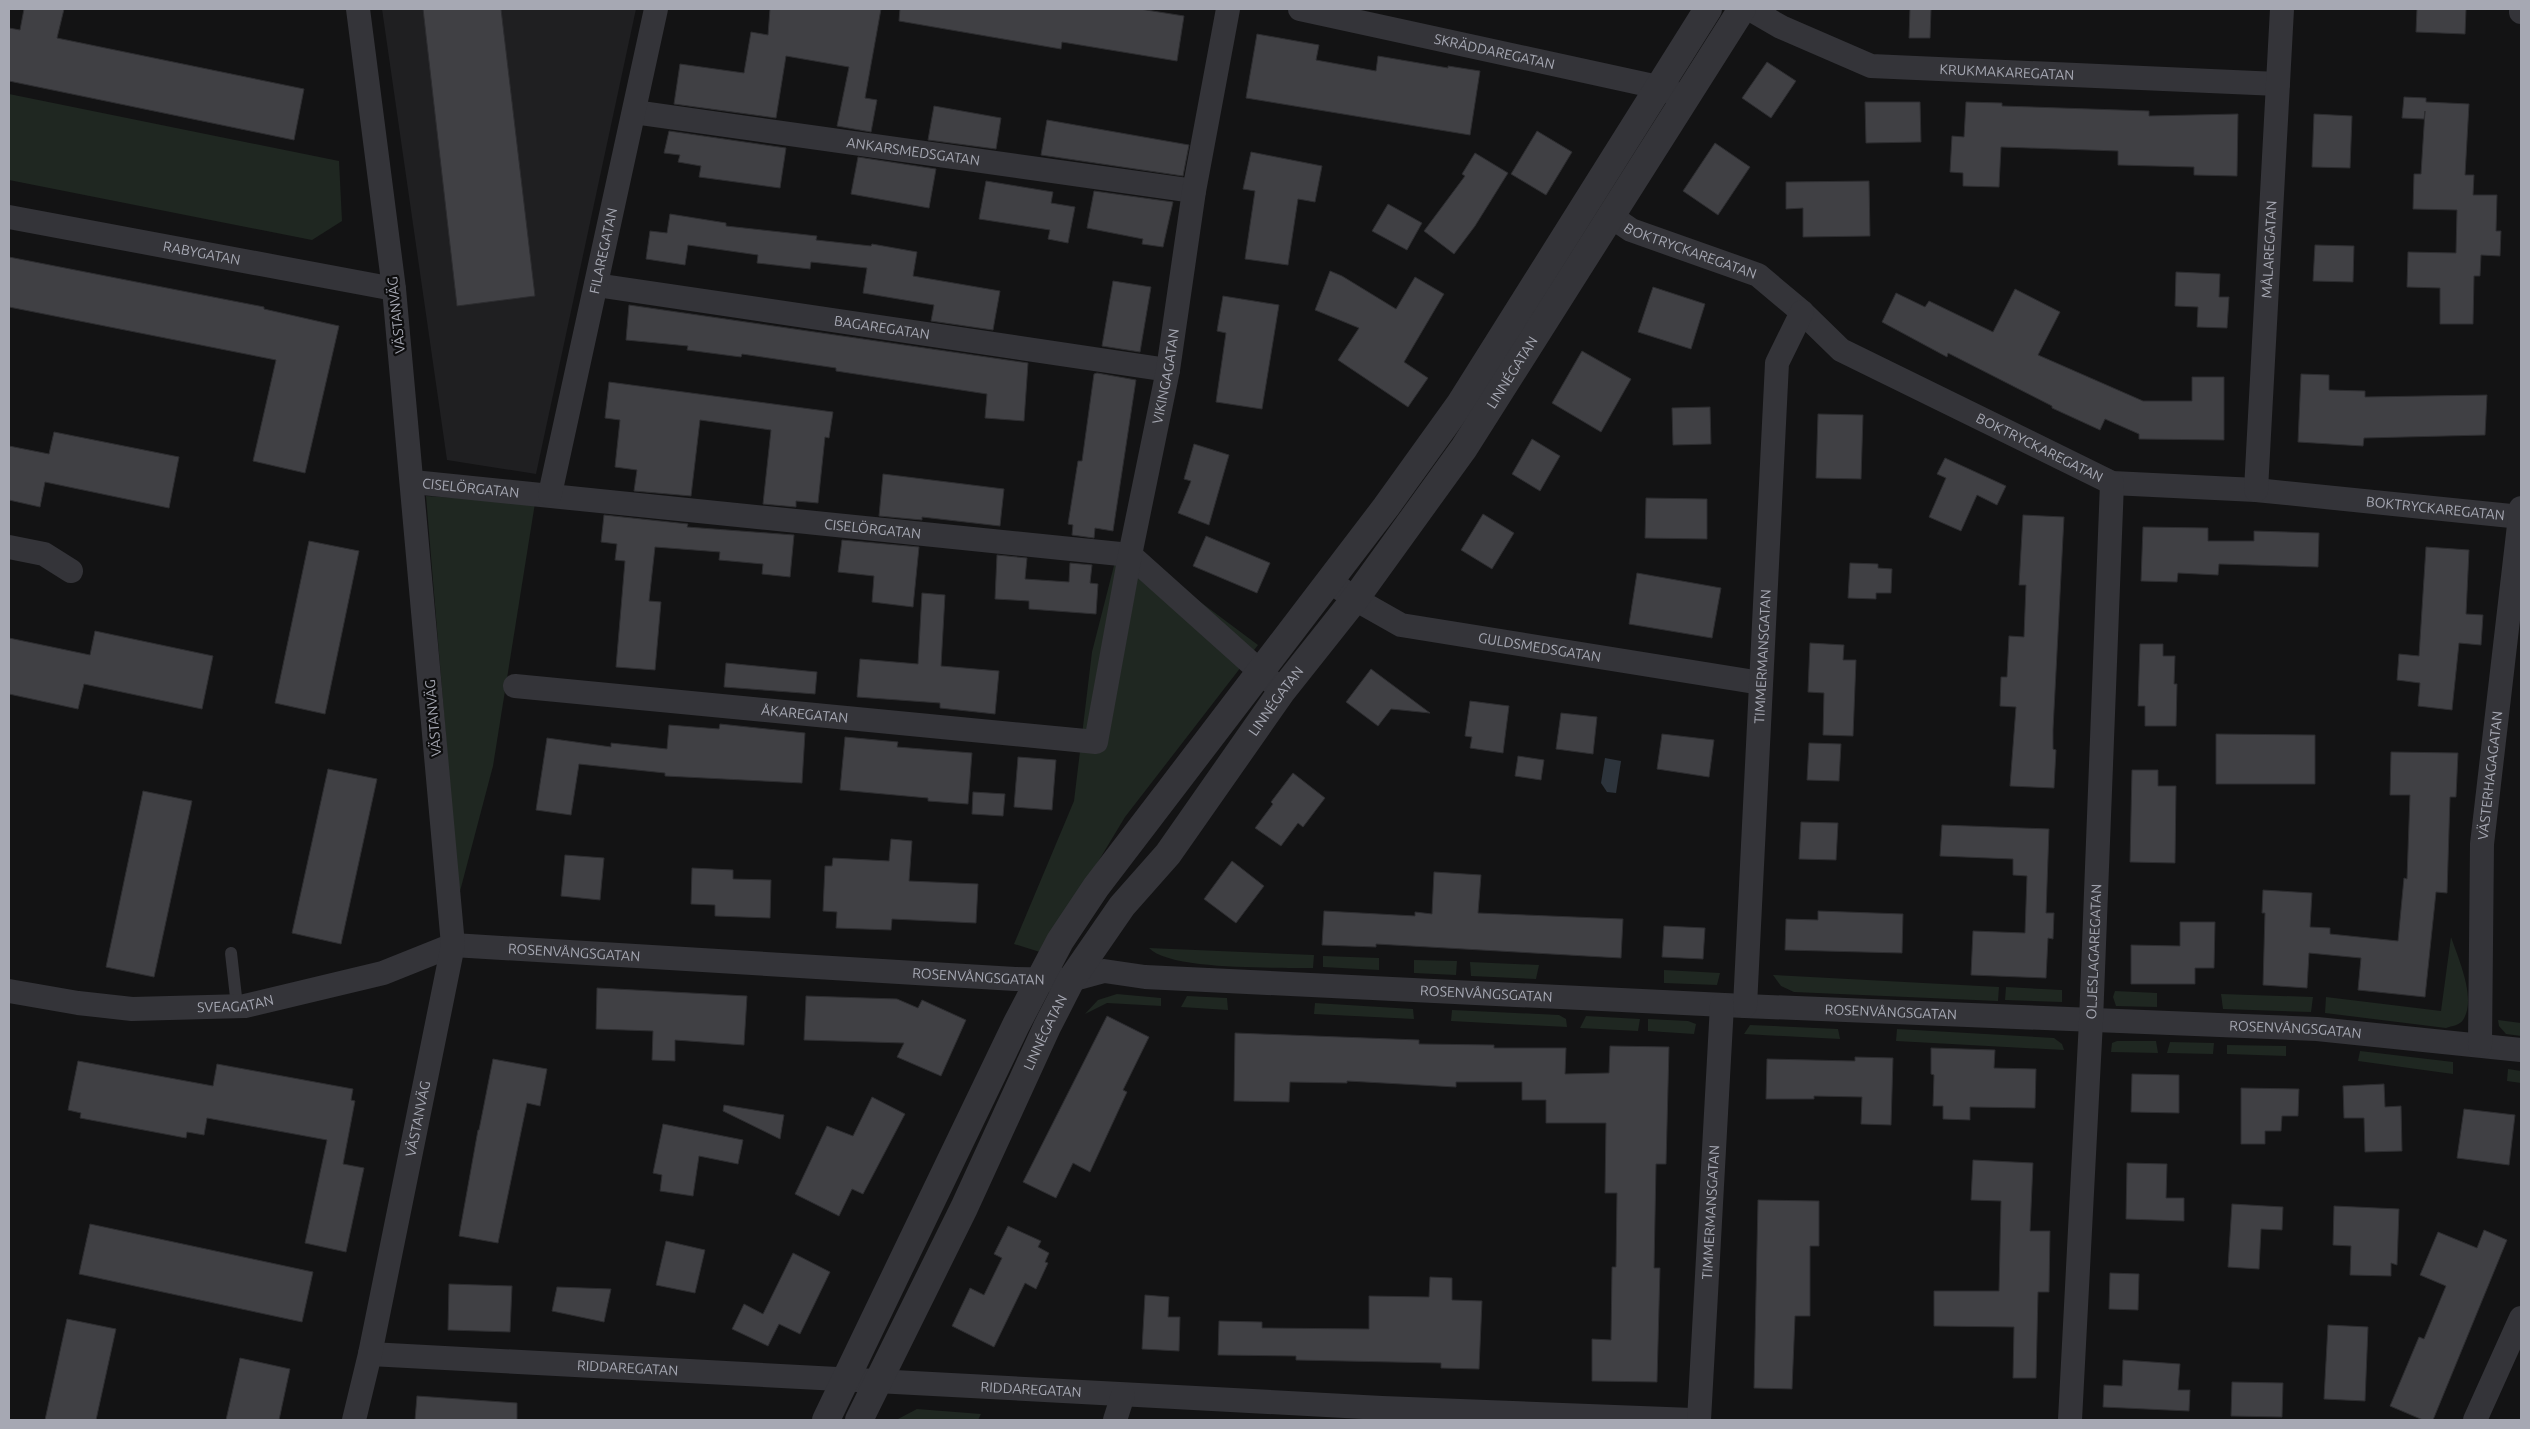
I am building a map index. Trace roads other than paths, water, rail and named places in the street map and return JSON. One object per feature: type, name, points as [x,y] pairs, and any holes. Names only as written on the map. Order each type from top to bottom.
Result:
[{"type":"street","name":"VÄSTANVÄG","points":[[354,1420],[370,1354],[453,945],[413,482],[394,289],[358,9]]},
{"type":"street","name":"FILAREGATAN","points":[[550,494],[656,9]]},
{"type":"street","name":"VIKINGAGATAN","points":[[1096,742],[1130,555],[1168,370],[1194,191],[1228,9]]},
{"type":"street","name":"SKRÄDDAREGATAN","points":[[1300,9],[1658,87],[1686,98]]},
{"type":"street","name":"LINNÉGATAN","points":[[826,1420],[847,1380],[1039,979],[1060,941],[1096,887],[1330,581],[1460,404],[1708,9]]},
{"type":"street","name":"LINNÉGATAN","points":[[859,1420],[964,1208],[1047,1027],[1071,980],[1122,906],[1168,854],[1282,691],[1355,599],[1480,424],[1742,9]]},
{"type":"street","name":"KRUKMAKAREGATAN","points":[[1750,9],[1781,27],[1871,66],[2278,84]]},
{"type":"street","name":"MÅLAREGATAN","points":[[2256,490],[2282,9]]},
{"type":"street","name":"ANKARSMEDSGATAN","points":[[634,112],[1194,191]]},
{"type":"street","name":"RABYGATAN","points":[[9,217],[394,289]]},
{"type":"street","name":"BOKTRYCKAREGATAN","points":[[1612,217],[1631,230],[1758,275],[1802,312],[1841,350],[2112,483],[2256,490],[2521,517]]},
{"type":"street","name":"BAGAREGATAN","points":[[596,285],[1168,370]]},
{"type":"street","name":"TIMMERMANSGATAN","points":[[1699,1420],[1761,683],[1777,363],[1802,312]]},
{"type":"street","name":"CISELÖRGATAN","points":[[413,482],[550,494],[1130,555]]},
{"type":"street","name":"OLJESLAGAREGATAN","points":[[2070,1420],[2091,1021],[2112,483]]},
{"type":"street","name":"VÄSTERHAGAGATAN","points":[[2480,1045],[2482,844],[2521,508]]},
{"type":"street","points":[[9,547],[44,554],[71,572]]},
{"type":"street","points":[[1130,555],[1282,691]]},
{"type":"street","name":"GULDSMEDSGATAN","points":[[1330,581],[1355,599],[1401,625],[1761,683]]},
{"type":"street","name":"ÅKAREGATAN","points":[[515,686],[1096,742]]},
{"type":"street","name":"ROSENVÅNGSGATAN","points":[[453,945],[1039,979],[1071,980],[1104,971],[1145,977],[1734,1006],[2317,1029],[2521,1050]]},
{"type":"street","name":"SVEAGATAN","points":[[9,991],[61,1001],[132,1009],[237,1006],[284,997],[383,973],[453,945]]},
{"type":"street","points":[[2475,1420],[2521,1318]]},
{"type":"street","name":"RIDDAREGATAN","points":[[370,1354],[847,1380],[879,1380],[1123,1395],[1380,1414],[1693,1420]]},
{"type":"street","points":[[1115,1420],[1123,1395]]},
{"type":"lane","points":[[230,952],[237,1006]]}]
